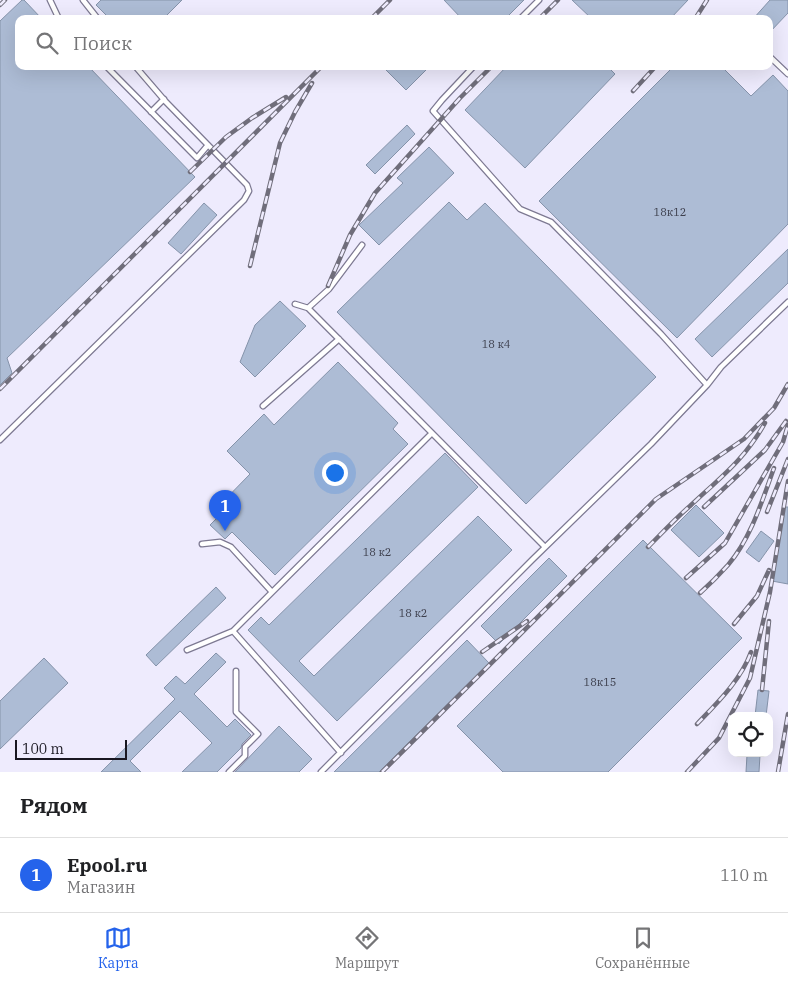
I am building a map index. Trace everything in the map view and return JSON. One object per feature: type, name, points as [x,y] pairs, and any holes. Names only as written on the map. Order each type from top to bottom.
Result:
[{"type":"lane","points":[[50,0],[57,15]]},
{"type":"lane","points":[[83,0],[95,15]]},
{"type":"lane","points":[[524,15],[539,0]]},
{"type":"lane","points":[[773,60],[788,74]]},
{"type":"lane","points":[[110,70],[197,158],[208,145]]},
{"type":"lane","points":[[0,440],[244,200],[249,191],[246,185],[139,70]]},
{"type":"lane","points":[[470,70],[433,111],[520,209],[551,222],[707,385]]},
{"type":"lane","points":[[151,112],[164,99]]},
{"type":"lane","points":[[308,308],[329,289],[362,245]]},
{"type":"lane","points":[[321,772],[545,547],[651,444],[707,385],[721,367],[788,302]]},
{"type":"lane","points":[[295,304],[308,308],[545,547]]},
{"type":"lane","points":[[263,406],[339,339]]},
{"type":"lane","points":[[187,650],[233,631],[432,433]]},
{"type":"lane","points":[[202,544],[220,542],[231,547],[272,592]]},
{"type":"lane","points":[[233,631],[341,752]]},
{"type":"lane","points":[[229,772],[245,756],[245,747],[258,734],[236,712],[236,671]]},
{"type":"building","points":[[24,0],[38,15],[15,15],[15,70],[92,70],[195,177],[7,358],[12,373],[0,385],[0,21]]},
{"type":"building","points":[[101,0],[182,0],[167,15],[106,15],[96,5]]},
{"type":"building","points":[[444,0],[524,0],[509,15],[458,15]]},
{"type":"building","points":[[572,0],[688,0],[674,15],[588,15]]},
{"type":"building","points":[[770,0],[788,0],[788,13],[773,29],[773,15],[757,15]]},
{"type":"building","points":[[386,70],[426,70],[406,90]]},
{"type":"building","points":[[503,70],[611,70],[615,74],[525,168],[465,110]]},
{"type":"building","points":[[670,70],[725,70],[751,96],[773,75],[788,91],[788,224],[677,338],[539,201]]},
{"type":"building","points":[[407,125],[415,134],[375,174],[366,165]]},
{"type":"building","points":[[429,147],[454,173],[379,245],[359,225],[403,183],[397,178]]},
{"type":"building","points":[[449,202],[467,220],[485,203],[656,377],[526,504],[337,312]]},
{"type":"building","points":[[204,203],[217,215],[181,254],[168,243]]},
{"type":"building","points":[[788,249],[788,283],[712,357],[695,339]]},
{"type":"building","points":[[280,301],[306,326],[255,377],[240,362],[255,325]]},
{"type":"building","points":[[338,362],[398,423],[393,429],[408,444],[275,575],[232,532],[225,539],[210,525],[218,517],[213,512],[250,474],[227,451],[264,414],[274,425]]},
{"type":"building","points":[[445,453],[478,487],[299,661],[314,676],[478,516],[512,550],[337,721],[248,630],[261,617],[269,625]]},
{"type":"building","points":[[696,505],[724,533],[699,557],[671,530]]},
{"type":"building","points":[[785,507],[788,507],[788,584],[772,581]]},
{"type":"building","points":[[761,531],[774,541],[759,562],[746,552]]},
{"type":"building","points":[[643,540],[742,638],[608,772],[503,772],[457,726]]},
{"type":"building","points":[[549,558],[567,576],[499,644],[481,626]]},
{"type":"building","points":[[216,587],[226,598],[156,666],[146,655]]},
{"type":"building","points":[[467,640],[489,663],[379,772],[334,772]]},
{"type":"building","points":[[216,653],[226,662],[194,694],[227,727],[235,719],[251,735],[242,744],[241,748],[217,772],[182,772],[212,743],[180,711],[130,761],[141,772],[101,772],[175,699],[164,688],[176,676],[185,684]]},
{"type":"building","points":[[44,658],[68,683],[0,749],[0,701]]},
{"type":"building","points":[[758,690],[769,691],[766,712],[755,712]]},
{"type":"building","points":[[279,726],[312,759],[299,772],[235,772]]},
{"type":"building","points":[[747,757],[760,757],[759,772],[746,772]]},
{"type":"railway","points":[[0,5],[5,0]]},
{"type":"railway","points":[[375,15],[390,0]]},
{"type":"railway","points":[[543,15],[558,0]]},
{"type":"railway","points":[[698,15],[707,0]]},
{"type":"railway","points":[[0,389],[318,70]]},
{"type":"railway","points":[[328,286],[350,235],[375,193],[460,98],[488,70]]},
{"type":"railway","points":[[633,91],[652,70]]},
{"type":"railway","points":[[250,266],[280,143],[312,83]]},
{"type":"railway","points":[[190,172],[226,137],[286,97]]},
{"type":"railway","points":[[382,772],[656,499],[744,439],[774,408],[788,384]]},
{"type":"railway","points":[[704,507],[765,450],[786,421]]},
{"type":"railway","points":[[648,547],[731,468],[749,448],[765,423]]},
{"type":"railway","points":[[686,578],[725,543],[783,442],[788,425]]},
{"type":"railway","points":[[767,512],[788,459]]},
{"type":"railway","points":[[700,593],[728,565],[743,543],[755,519],[774,468]]},
{"type":"railway","points":[[687,772],[719,738],[750,678],[770,592],[788,481]]},
{"type":"railway","points":[[734,624],[757,596],[769,570]]},
{"type":"railway","points":[[482,652],[527,621]]},
{"type":"railway","points":[[762,690],[769,621]]},
{"type":"railway","points":[[697,724],[735,682],[751,652]]},
{"type":"railway","points":[[778,772],[788,714]]},
{"type":"place","name":"Epool.ru","points":[[225,531]]}]
